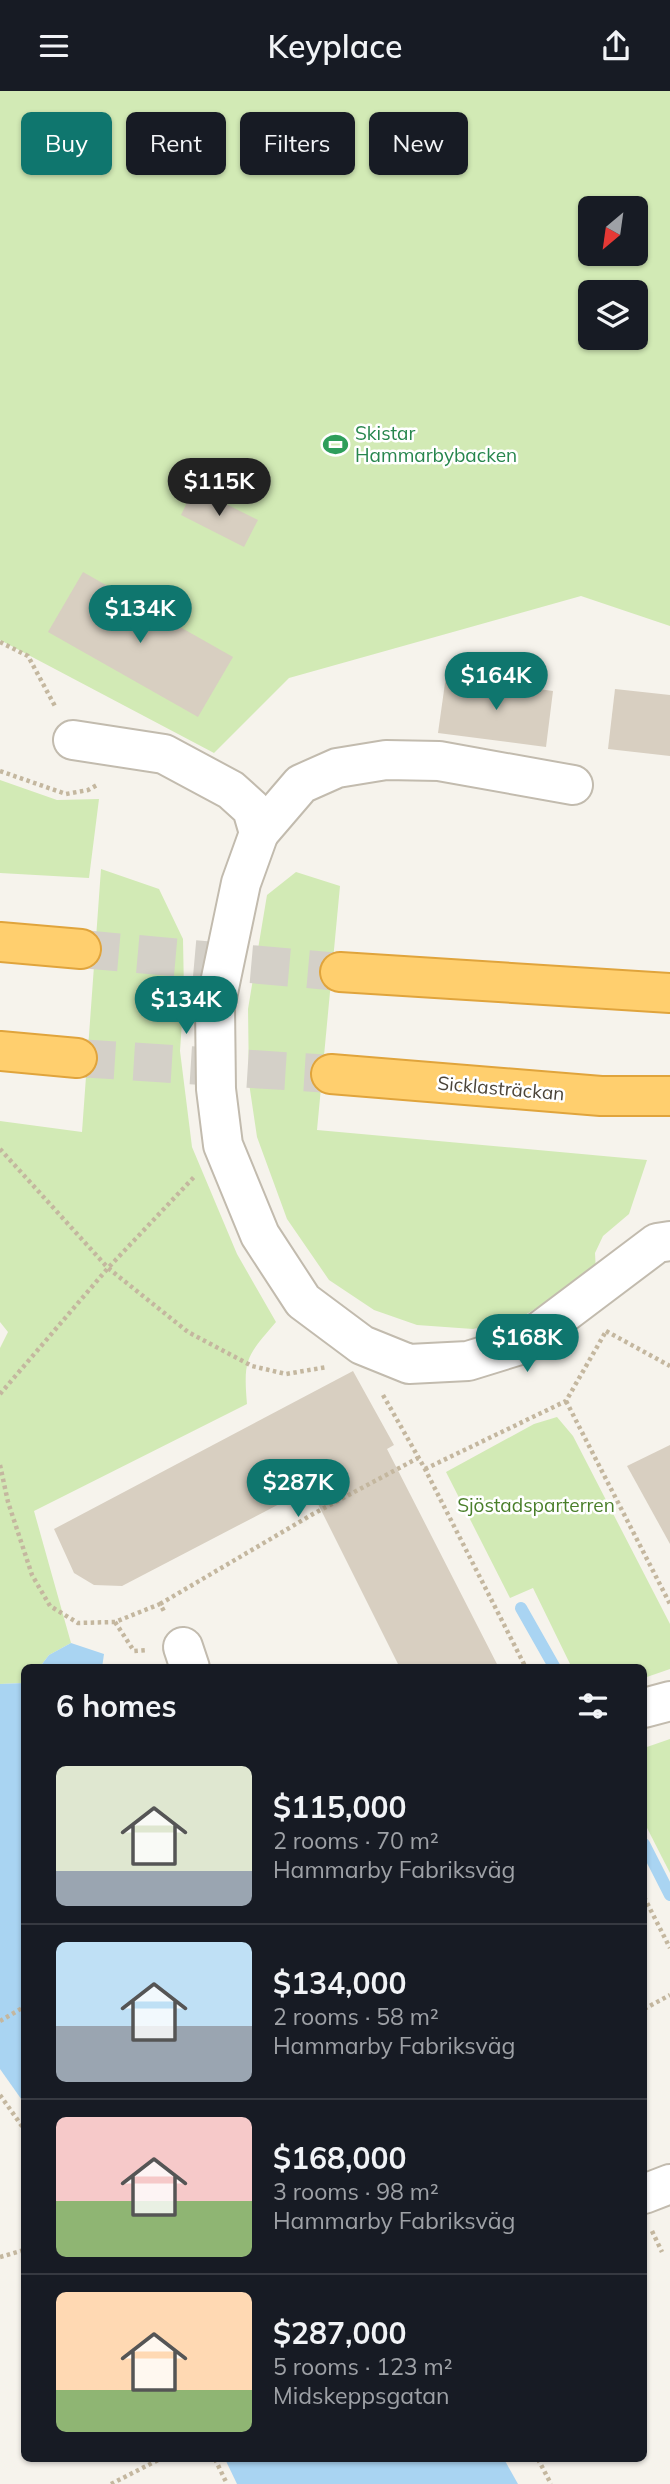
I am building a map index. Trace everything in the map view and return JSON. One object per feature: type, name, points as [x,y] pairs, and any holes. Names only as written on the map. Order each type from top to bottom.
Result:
[{"type":"highway","points":[[0,942],[81,949]]},
{"type":"highway","points":[[340,972],[670,993]]},
{"type":"highway","points":[[0,1051],[77,1058]]},
{"type":"highway","name":"Sicklasträckan","points":[[331,1073],[601,1096],[670,1096]]},
{"type":"highway","points":[[601,1096],[670,1104]]},
{"type":"street","points":[[73,740],[164,754],[231,790],[252,809],[260,832]]},
{"type":"street","points":[[573,785],[439,761],[386,760],[337,768],[301,784],[260,832],[241,883],[215,1007],[216,1089],[223,1145],[260,1235],[303,1301],[362,1345],[410,1364],[468,1360],[523,1344],[657,1243],[670,1241]]},
{"type":"street","points":[[647,1708],[670,1700]]},
{"type":"street","points":[[647,2193],[670,2184]]},
{"type":"path","points":[[0,642],[28,656],[73,740]]},
{"type":"path","points":[[0,1149],[107,1268],[188,1332],[252,1366],[286,1374],[330,1366],[362,1345]]},
{"type":"path","points":[[0,1394],[107,1268],[197,1174]]},
{"type":"path","points":[[425,1469],[566,1401],[610,1322]]},
{"type":"path","points":[[606,1331],[670,1367]]},
{"type":"path","points":[[383,1394],[425,1469],[524,1664]]},
{"type":"path","points":[[566,1401],[670,1604]]},
{"type":"path","points":[[0,1465],[8,1502],[32,1575],[50,1605],[78,1623],[115,1622],[160,1604],[313,1514],[418,1458]]},
{"type":"path","points":[[160,1604],[186,1657]]},
{"type":"path","points":[[115,1622],[134,1651]]},
{"type":"path","points":[[647,1905],[670,1948]]},
{"type":"path","points":[[647,2006],[670,1995]]},
{"type":"path","points":[[0,2021],[21,2009]]},
{"type":"path","points":[[0,2095],[21,2125]]},
{"type":"path","points":[[0,2257],[21,2251]]},
{"type":"path","points":[[111,2484],[154,2462]]},
{"type":"path","points":[[216,2462],[227,2484]]},
{"type":"path","points":[[540,2462],[551,2484]]},
{"type":"green space","name":"Skistar Hammarbybacken","points":[[0,91],[670,91],[670,626],[581,596],[289,678],[214,753],[0,640]]},
{"type":"green space","points":[[0,780],[57,800],[99,799],[89,878],[0,873]]},
{"type":"green space","points":[[101,869],[159,889],[183,939],[184,993],[180,1051],[192,1147],[237,1254],[276,1322],[249,1359],[246,1377],[247,1404],[34,1511],[71,1643],[49,1655],[42,1664],[21,1664],[21,1683],[0,1684],[0,1348],[8,1332],[0,1322],[0,1121],[82,1132]]},
{"type":"green space","points":[[296,872],[340,886],[317,1130],[647,1160],[629,1214],[603,1236],[595,1253],[596,1272],[520,1318],[473,1329],[417,1325],[374,1310],[329,1280],[287,1219],[257,1137],[249,1083],[248,1009],[267,895]]},
{"type":"green space","name":"Sjöstadsparterren","points":[[557,1417],[573,1436],[670,1624],[670,1669],[647,1677],[647,1664],[570,1664],[533,1588],[510,1598],[446,1472],[534,1424]]},
{"type":"green space","points":[[670,1739],[670,1873],[647,1828],[647,1747]]},
{"type":"water","points":[[71,1643],[104,1654],[103,1664],[42,1664],[49,1655]]},
{"type":"water","points":[[21,1683],[21,2099],[0,2069],[0,1684]]},
{"type":"water","points":[[226,2462],[506,2462],[518,2484],[237,2484]]},
{"type":"building","points":[[194,488],[258,520],[244,547],[181,515]]},
{"type":"building","points":[[83,572],[233,657],[198,717],[48,632]]},
{"type":"building","points":[[446,676],[553,691],[546,747],[438,733]]},
{"type":"building","points":[[615,689],[670,695],[670,756],[608,749]]},
{"type":"building","points":[[353,1371],[394,1445],[387,1449],[497,1664],[398,1664],[310,1488],[122,1586],[94,1585],[74,1573],[54,1529]]},
{"type":"building","points":[[670,1445],[670,1544],[627,1466]]},
{"type":"waterway","points":[[521,1608],[553,1664]]},
{"type":"waterway","points":[[647,1850],[670,1895]]},
{"type":"tunnel","points":[[81,949],[340,972]]},
{"type":"tunnel","points":[[77,1058],[331,1074]]},
{"type":"place","name":"Skistar Hammarbybacken","points":[[335,444]]}]
